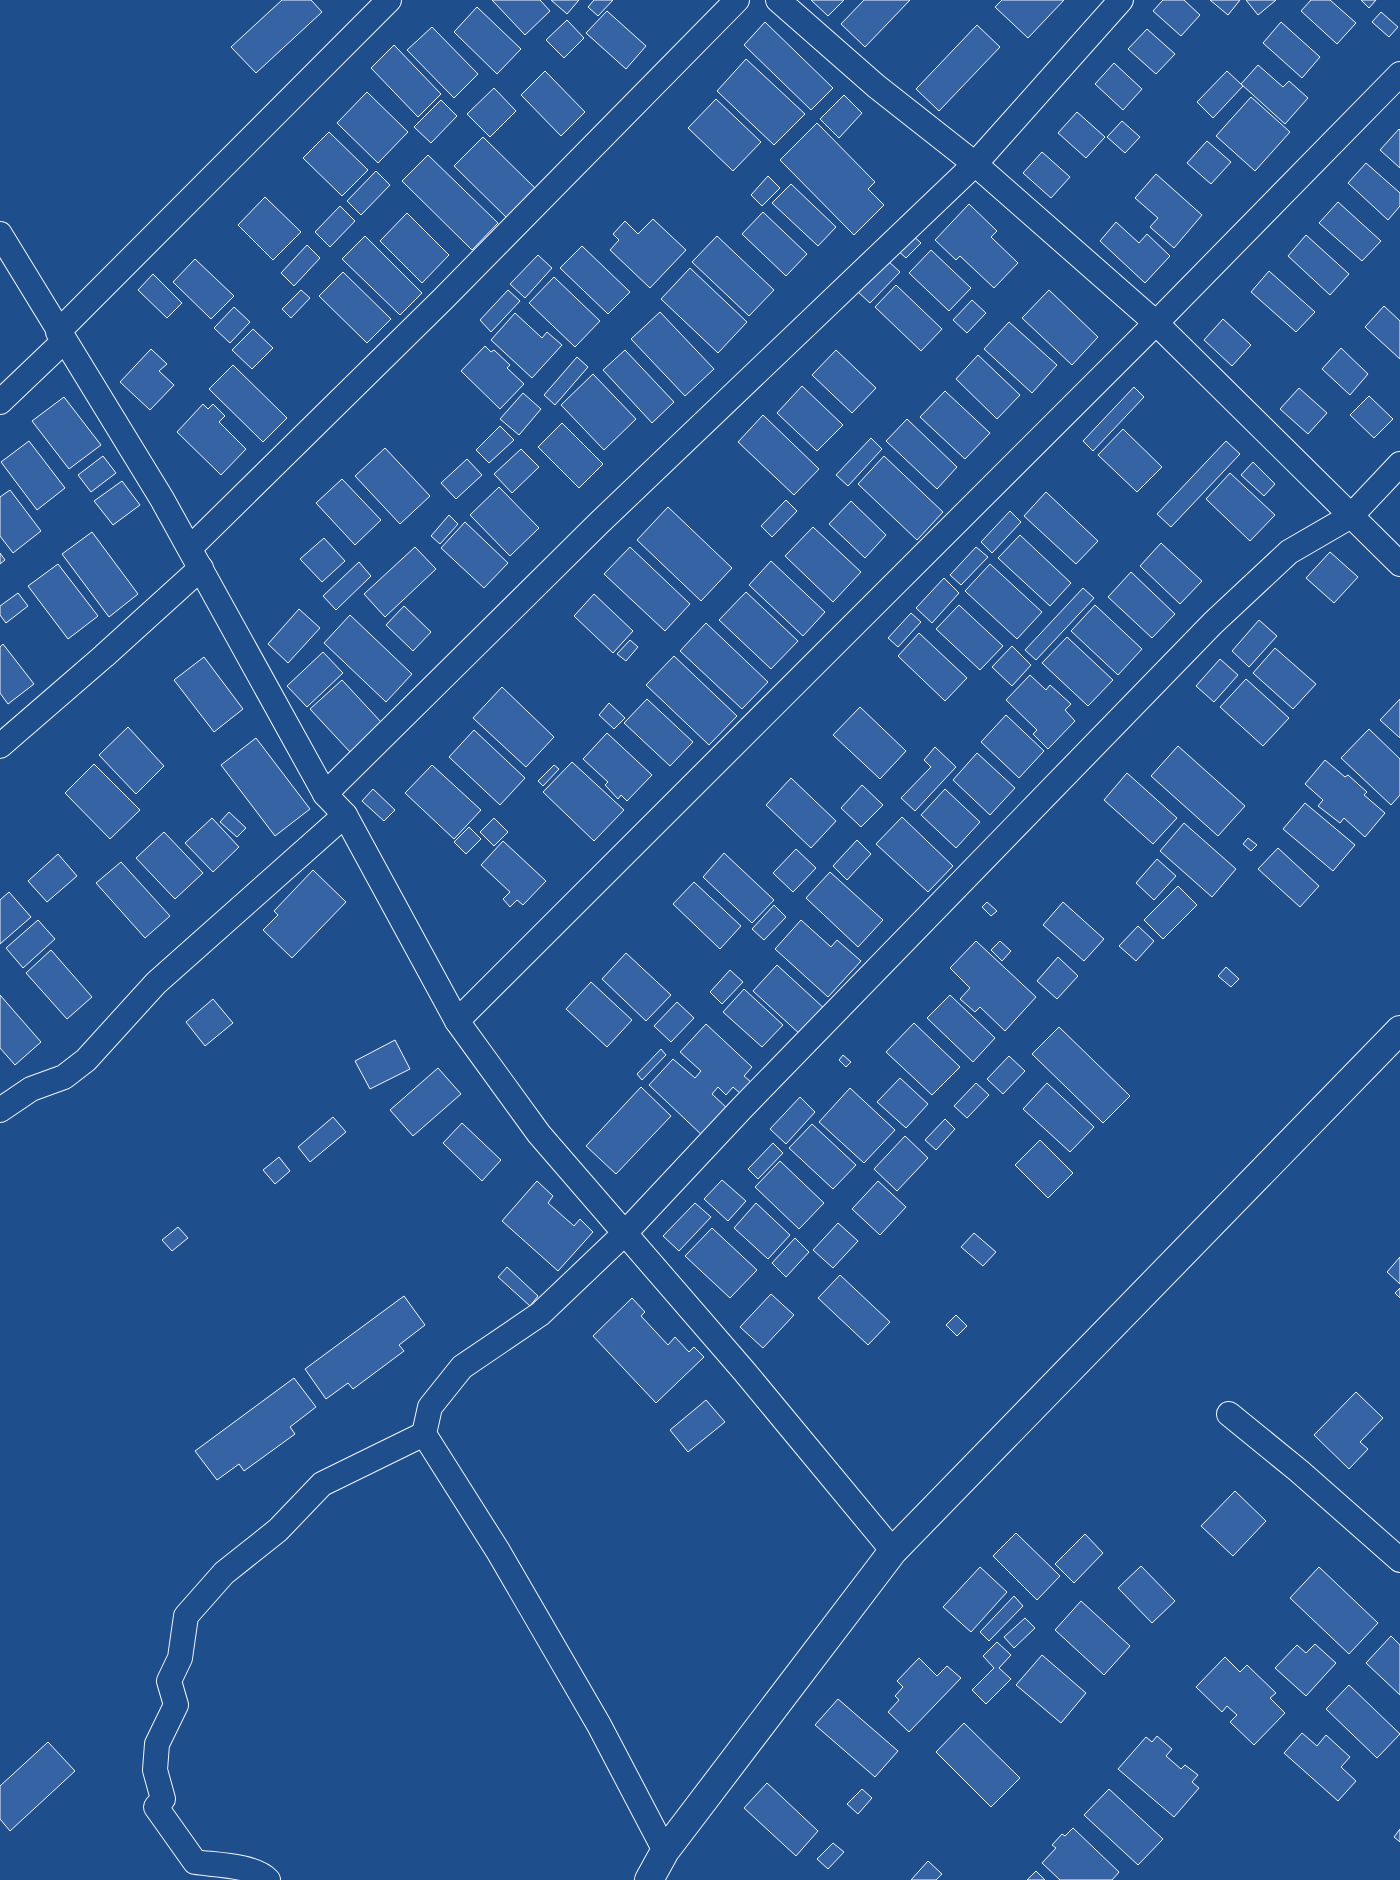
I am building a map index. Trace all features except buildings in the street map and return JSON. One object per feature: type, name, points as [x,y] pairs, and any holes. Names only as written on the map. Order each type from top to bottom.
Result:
[{"type":"street","points":[[0,402],[61,336],[389,0]]},
{"type":"street","points":[[0,746],[195,558],[443,299],[737,0]]},
{"type":"street","points":[[778,0],[876,86],[975,164],[1156,323],[1400,564]]},
{"type":"street","points":[[326,794],[599,523],[975,164],[1121,0]]},
{"type":"street","points":[[458,1021],[1156,323],[1400,74]]},
{"type":"street","points":[[0,234],[162,499],[326,794],[346,815],[458,1021],[539,1134],[744,1371],[893,1551]]},
{"type":"street","points":[[665,1851],[603,1734],[498,1551],[424,1434],[430,1407],[462,1367],[540,1314],[624,1234],[741,1109],[1212,623],[1288,552],[1351,516],[1400,464]]},
{"type":"street","points":[[0,1110],[31,1089],[64,1077],[86,1060],[156,983],[346,815]]},
{"type":"street","points":[[649,1880],[665,1851],[893,1551],[1400,1030]]},
{"type":"street","points":[[1228,1414],[1299,1471],[1400,1560]]},
{"type":"street","points":[[268,1880],[264,1876],[247,1869],[195,1862],[156,1806],[163,1799],[155,1770],[157,1744],[176,1705],[169,1681],[180,1658],[186,1616],[224,1573],[278,1530],[322,1484],[424,1434]]}]
